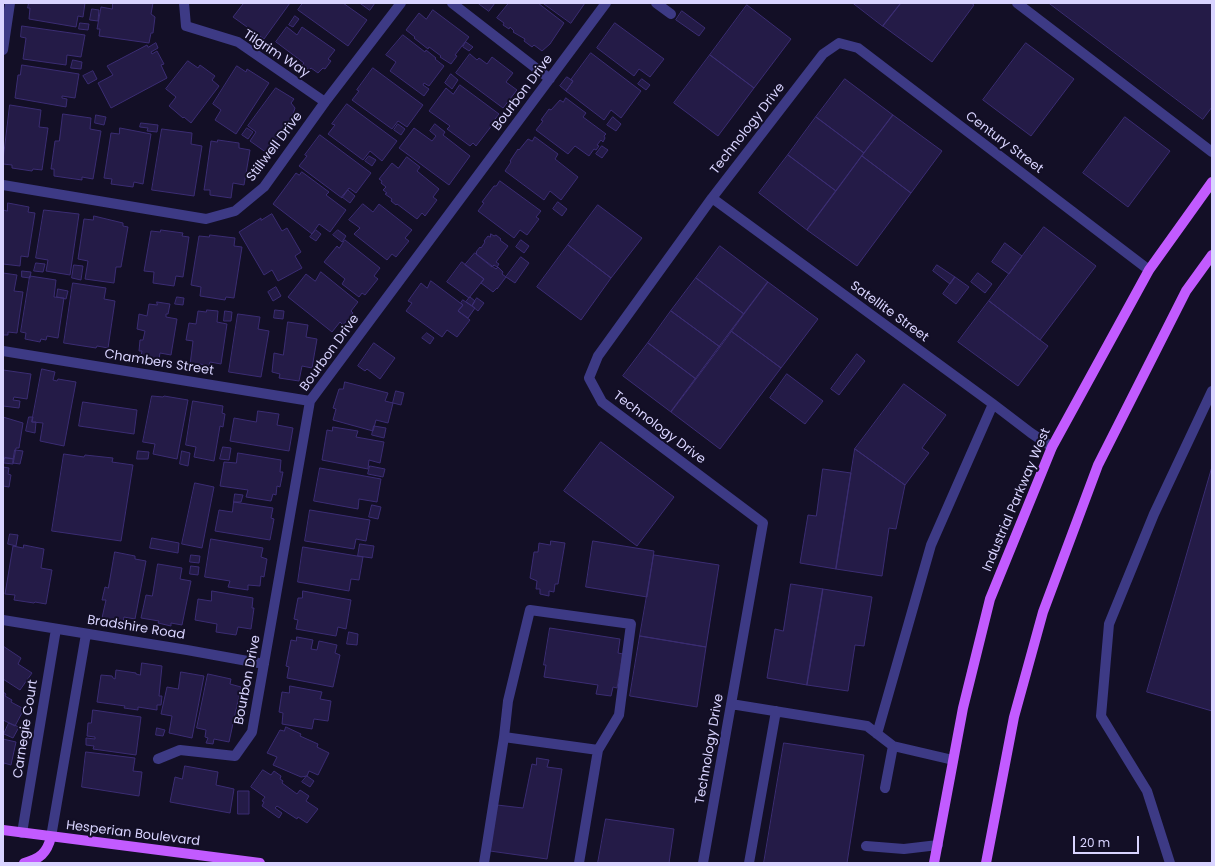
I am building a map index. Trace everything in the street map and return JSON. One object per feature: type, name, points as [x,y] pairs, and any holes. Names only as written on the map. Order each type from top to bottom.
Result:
[{"type":"main road","name":"Industrial Parkway West","points":[[934,863],[963,708],[990,598],[1052,447],[1149,270],[1212,182]]},
{"type":"main road","points":[[986,863],[1014,717],[1043,612],[1098,465],[1186,291],[1212,254]]},
{"type":"main road","name":"Hesperian Boulevard","points":[[3,830],[260,863]]},
{"type":"main road","points":[[24,863],[35,860],[44,853],[49,845],[51,837]]},
{"type":"street","points":[[3,50],[10,3]]},
{"type":"street","name":"Tilgrim Way","points":[[184,3],[186,26],[238,42],[325,102]]},
{"type":"street","name":"Stillwell Drive","points":[[3,185],[206,219],[235,211],[264,187],[325,102],[401,3]]},
{"type":"street","points":[[452,3],[550,79]]},
{"type":"street","name":"Bourbon Drive","points":[[158,759],[180,750],[235,756],[252,732],[310,401],[606,3]]},
{"type":"street","points":[[656,3],[671,14]]},
{"type":"street","points":[[1017,3],[1212,152]]},
{"type":"street","name":"Technology Drive","points":[[703,863],[763,523],[602,402],[589,378],[598,356],[712,198],[823,54],[839,43]]},
{"type":"street","name":"Century Street","points":[[839,43],[858,48],[1149,270]]},
{"type":"street","name":"Satellite Street","points":[[712,198],[993,404],[1031,434],[1052,447]]},
{"type":"street","name":"Chambers Street","points":[[3,351],[310,401]]},
{"type":"street","points":[[1170,863],[1147,791],[1101,716],[1109,624],[1154,514],[1212,391]]},
{"type":"street","points":[[877,734],[931,545],[993,404]]},
{"type":"street","points":[[484,863],[504,737],[508,701],[530,610],[631,624],[619,715],[598,750],[579,863]]},
{"type":"street","name":"Bradshire Road","points":[[3,620],[264,664]]},
{"type":"street","name":"Carnegie Court","points":[[22,833],[56,628]]},
{"type":"street","points":[[51,837],[86,634]]},
{"type":"street","points":[[731,704],[867,726],[893,746],[954,760]]},
{"type":"street","points":[[749,863],[776,711]]},
{"type":"street","points":[[504,737],[598,750]]},
{"type":"street","points":[[885,788],[893,746]]},
{"type":"street","points":[[866,846],[904,849],[938,845]]},
{"type":"building","points":[[29,3],[85,3],[83,17],[78,16],[76,27],[29,19]]},
{"type":"building","points":[[113,3],[153,3],[151,14],[155,17],[153,33],[151,33],[149,43],[99,36],[100,29],[97,29],[101,7],[112,9]]},
{"type":"building","points":[[241,3],[290,3],[264,39],[233,17],[243,4]]},
{"type":"building","points":[[303,3],[343,3],[367,20],[348,46],[298,10]]},
{"type":"building","points":[[360,3],[375,3],[370,10]]},
{"type":"building","points":[[478,3],[495,3],[489,11]]},
{"type":"building","points":[[509,3],[538,3],[564,23],[550,44],[542,51],[534,45],[532,47],[524,41],[525,39],[513,32],[514,31],[510,27],[509,29],[503,25],[504,23],[497,18]]},
{"type":"building","points":[[543,3],[585,3],[571,23]]},
{"type":"building","points":[[853,3],[901,3],[883,26]]},
{"type":"building","points":[[901,3],[971,3],[974,5],[932,62],[883,26]]},
{"type":"building","points":[[1049,3],[1212,3],[1212,107],[1203,119]]},
{"type":"building","points":[[747,5],[791,39],[754,88],[710,55]]},
{"type":"building","points":[[92,9],[99,10],[98,21],[90,20]]},
{"type":"building","points":[[433,10],[469,37],[455,55],[457,56],[451,64],[429,47],[428,49],[406,30],[419,13],[426,19]]},
{"type":"building","points":[[682,11],[705,28],[699,36],[676,20]]},
{"type":"building","points":[[295,16],[299,19],[293,27],[289,25]]},
{"type":"building","points":[[80,23],[89,24],[88,30],[79,29]]},
{"type":"building","points":[[615,23],[664,59],[650,77],[639,69],[634,76],[597,48]]},
{"type":"building","points":[[22,26],[85,35],[81,57],[67,55],[66,65],[23,59],[26,38],[21,37]]},
{"type":"building","points":[[287,27],[297,35],[302,27],[335,50],[328,59],[331,61],[325,69],[323,68],[318,73],[311,68],[309,70],[302,65],[304,63],[276,42]]},
{"type":"building","points":[[403,35],[425,52],[426,50],[444,66],[429,86],[424,83],[423,85],[429,89],[424,96],[390,71],[396,62],[386,55]]},
{"type":"building","points":[[466,42],[473,47],[469,51],[463,47]]},
{"type":"building","points":[[156,43],[158,48],[151,52],[152,54],[157,51],[164,64],[161,65],[167,78],[111,108],[98,83],[113,75],[107,66],[147,45],[148,47]]},
{"type":"building","points":[[1026,43],[1074,79],[1031,136],[983,100]]},
{"type":"building","points":[[591,53],[641,91],[621,118],[611,110],[604,120],[566,91],[573,81],[571,80]]},
{"type":"building","points":[[470,54],[477,60],[479,58],[487,64],[492,57],[513,73],[506,82],[517,90],[503,108],[456,73]]},
{"type":"building","points":[[710,55],[754,88],[718,136],[674,103]]},
{"type":"building","points":[[73,60],[82,62],[81,69],[71,68]]},
{"type":"building","points":[[188,61],[198,68],[200,65],[215,76],[212,80],[219,86],[191,123],[169,106],[176,97],[166,89]]},
{"type":"building","points":[[22,65],[79,74],[75,98],[62,96],[62,98],[67,99],[66,107],[15,98],[18,75],[20,75]]},
{"type":"building","points":[[237,66],[246,72],[247,69],[269,83],[236,134],[215,120],[221,110],[213,104]]},
{"type":"building","points":[[373,68],[423,105],[407,127],[398,121],[392,129],[352,100],[359,91],[357,90]]},
{"type":"building","points":[[93,71],[97,79],[88,84],[83,76]]},
{"type":"building","points":[[451,74],[458,80],[452,89],[445,83]]},
{"type":"building","points":[[567,77],[573,81],[566,91],[560,86]]},
{"type":"building","points":[[642,79],[650,85],[646,90],[638,84]]},
{"type":"building","points":[[845,79],[893,115],[864,153],[816,117]]},
{"type":"building","points":[[460,85],[499,114],[476,146],[473,143],[470,146],[447,129],[450,126],[429,111],[446,88],[453,94]]},
{"type":"building","points":[[276,88],[294,99],[291,103],[295,108],[293,114],[295,115],[267,153],[250,141],[256,132],[248,126]]},
{"type":"building","points":[[566,98],[586,113],[583,117],[606,134],[603,142],[601,140],[597,145],[599,146],[596,150],[594,149],[589,156],[575,146],[568,154],[536,130],[543,121],[541,120],[549,109],[551,110],[560,100],[563,102]]},
{"type":"building","points":[[347,104],[397,141],[382,161],[370,151],[363,160],[328,134],[335,125],[332,124]]},
{"type":"building","points":[[10,105],[41,110],[39,127],[48,128],[42,170],[33,169],[32,171],[12,168],[12,165],[3,164]]},
{"type":"building","points":[[63,114],[91,118],[90,129],[101,131],[93,179],[82,177],[82,180],[54,176],[54,169],[51,169],[55,141],[59,141]]},
{"type":"building","points":[[96,115],[106,117],[104,125],[95,123]]},
{"type":"building","points":[[893,115],[942,151],[911,193],[862,156]]},
{"type":"building","points":[[613,117],[621,124],[616,131],[607,125]]},
{"type":"building","points":[[816,117],[864,153],[836,191],[788,155]]},
{"type":"building","points":[[1125,117],[1170,151],[1128,207],[1083,173]]},
{"type":"building","points":[[141,123],[158,125],[157,132],[147,131],[148,128],[140,127]]},
{"type":"building","points":[[398,124],[405,129],[401,135],[394,130]]},
{"type":"building","points":[[435,124],[445,132],[443,135],[470,156],[449,185],[399,148],[414,128],[432,141],[436,136],[430,131]]},
{"type":"building","points":[[120,128],[151,134],[143,184],[134,182],[133,187],[111,184],[112,179],[104,178],[111,133],[119,134]]},
{"type":"building","points":[[247,128],[253,132],[248,139],[242,135]]},
{"type":"building","points":[[162,129],[192,133],[191,144],[202,146],[194,196],[152,190]]},
{"type":"building","points":[[320,135],[371,173],[356,193],[349,188],[342,198],[299,166],[307,156],[305,155]]},
{"type":"building","points":[[535,137],[558,154],[555,159],[578,177],[561,200],[550,191],[544,200],[505,171],[518,149],[519,150],[528,139],[532,141]]},
{"type":"building","points":[[218,140],[239,143],[239,148],[250,150],[244,185],[233,183],[231,198],[210,195],[210,190],[204,190],[211,141],[217,142]]},
{"type":"building","points":[[602,146],[608,150],[602,158],[596,154]]},
{"type":"building","points":[[788,155],[836,191],[807,230],[759,193]]},
{"type":"building","points":[[369,156],[376,160],[372,166],[365,161]]},
{"type":"building","points":[[862,156],[911,193],[857,266],[807,230]]},
{"type":"building","points":[[407,157],[420,167],[417,171],[439,189],[433,197],[437,200],[425,216],[422,213],[417,219],[391,201],[392,199],[385,194],[387,193],[383,190],[386,187],[379,179],[392,163],[398,168]]},
{"type":"building","points":[[302,172],[329,192],[326,195],[346,210],[330,232],[319,224],[312,234],[273,204],[296,173],[299,175]]},
{"type":"building","points":[[500,181],[541,211],[536,217],[539,219],[527,235],[520,230],[514,238],[478,211],[484,203],[482,202],[494,186],[496,186]]},
{"type":"building","points":[[348,190],[355,196],[350,203],[342,197]]},
{"type":"building","points":[[558,202],[567,209],[562,216],[553,209]]},
{"type":"building","points":[[8,203],[29,207],[28,212],[35,213],[28,257],[21,256],[20,266],[3,264],[3,210],[7,211]]},
{"type":"building","points":[[363,204],[373,212],[379,204],[412,230],[405,238],[409,241],[396,257],[392,254],[387,260],[354,234],[360,228],[349,220]]},
{"type":"building","points":[[598,205],[642,238],[611,278],[568,245]]},
{"type":"building","points":[[44,210],[79,214],[70,275],[46,271],[48,260],[36,258]]},
{"type":"building","points":[[272,214],[282,231],[287,228],[301,252],[295,256],[302,268],[278,281],[272,270],[264,275],[239,232],[261,218],[261,220]]},
{"type":"building","points":[[94,216],[123,223],[123,226],[128,227],[121,267],[116,267],[114,283],[85,279],[88,261],[78,259],[84,219],[93,220]]},
{"type":"building","points":[[1044,227],[1096,266],[1040,340],[989,301]]},
{"type":"building","points":[[161,230],[183,233],[182,236],[189,237],[183,277],[176,276],[174,286],[153,283],[154,272],[144,271],[151,231],[160,232]]},
{"type":"building","points":[[316,230],[321,234],[316,241],[310,237]]},
{"type":"building","points":[[338,230],[346,236],[342,242],[333,235]]},
{"type":"building","points":[[491,234],[494,236],[496,235],[508,246],[496,262],[499,264],[497,267],[494,265],[492,267],[476,254],[485,242],[484,241],[488,236],[490,237]]},
{"type":"building","points":[[210,235],[235,238],[234,246],[242,247],[234,298],[226,297],[225,300],[200,296],[201,287],[191,285],[199,236],[209,237]]},
{"type":"building","points":[[345,240],[380,268],[374,276],[378,279],[365,295],[362,293],[359,297],[342,284],[345,279],[324,262],[337,246],[339,248]]},
{"type":"building","points":[[521,240],[529,246],[524,253],[516,247]]},
{"type":"building","points":[[1005,243],[1022,256],[1009,274],[992,262]]},
{"type":"building","points":[[568,245],[611,278],[581,320],[537,287]]},
{"type":"building","points":[[720,246],[768,282],[744,314],[696,278]]},
{"type":"building","points":[[475,253],[496,269],[498,267],[503,272],[502,274],[506,277],[493,292],[481,283],[484,279],[465,265]]},
{"type":"building","points":[[521,257],[529,263],[515,283],[506,277]]},
{"type":"building","points":[[462,262],[484,279],[469,298],[447,282]]},
{"type":"building","points":[[36,263],[45,264],[43,272],[34,271]]},
{"type":"building","points":[[74,265],[83,266],[81,280],[72,278]]},
{"type":"building","points":[[937,265],[955,277],[950,284],[933,271]]},
{"type":"building","points":[[22,271],[31,272],[30,278],[22,277]]},
{"type":"building","points":[[321,272],[358,302],[351,311],[353,313],[343,325],[340,322],[332,332],[288,297],[306,274],[315,281]]},
{"type":"building","points":[[3,273],[17,275],[14,291],[23,292],[17,333],[8,332],[8,335],[3,335]]},
{"type":"building","points":[[978,273],[992,284],[985,293],[971,282]]},
{"type":"building","points":[[30,276],[56,280],[54,297],[64,298],[58,338],[47,336],[46,340],[41,339],[40,342],[25,339],[26,333],[21,332]]},
{"type":"building","points":[[955,277],[969,287],[956,304],[943,294]]},
{"type":"building","points":[[696,278],[744,314],[720,347],[671,311]]},
{"type":"building","points":[[431,281],[463,305],[458,311],[470,320],[457,337],[447,330],[442,337],[406,311],[412,303],[408,301],[421,283],[427,288]]},
{"type":"building","points":[[768,282],[818,319],[781,368],[731,331]]},
{"type":"building","points":[[73,283],[106,288],[104,299],[115,301],[108,348],[97,346],[96,348],[64,343]]},
{"type":"building","points":[[276,287],[281,296],[273,301],[268,292]]},
{"type":"building","points":[[58,289],[68,291],[66,299],[57,297]]},
{"type":"building","points":[[177,297],[184,298],[183,305],[175,304]]},
{"type":"building","points":[[470,297],[475,301],[472,306],[466,302]]},
{"type":"building","points":[[477,298],[484,303],[478,311],[472,306]]},
{"type":"building","points":[[463,300],[475,308],[468,318],[458,311],[463,305],[461,303]]},
{"type":"building","points":[[989,301],[1048,346],[1018,386],[958,342]]},
{"type":"building","points":[[157,302],[170,304],[166,317],[177,319],[171,355],[160,353],[159,359],[141,356],[142,351],[139,351],[140,340],[143,340],[145,331],[137,329],[139,314],[147,316],[149,304],[157,305]]},
{"type":"building","points":[[207,310],[218,311],[217,322],[227,324],[221,364],[210,362],[209,366],[200,364],[200,366],[190,365],[193,341],[186,340],[189,323],[196,324],[198,311],[206,312]]},
{"type":"building","points":[[275,310],[284,311],[283,319],[274,318]]},
{"type":"building","points":[[225,311],[232,312],[231,321],[224,321]]},
{"type":"building","points":[[671,311],[720,347],[696,379],[648,343]]},
{"type":"building","points":[[238,314],[260,317],[258,329],[269,331],[261,377],[229,372]]},
{"type":"building","points":[[288,322],[308,325],[306,337],[317,339],[312,368],[302,366],[299,381],[279,378],[280,374],[272,372],[274,353],[283,355]]},
{"type":"building","points":[[731,331],[781,368],[720,449],[671,412]]},
{"type":"building","points":[[427,333],[434,338],[430,344],[422,338]]},
{"type":"building","points":[[374,343],[395,358],[380,379],[367,369],[365,371],[358,366]]},
{"type":"building","points":[[648,343],[696,379],[671,412],[623,376]]},
{"type":"building","points":[[857,354],[865,361],[839,395],[831,389]]},
{"type":"building","points":[[42,369],[55,372],[53,380],[57,381],[58,379],[76,382],[64,446],[40,441],[43,423],[32,422]]},
{"type":"building","points":[[3,370],[31,374],[27,399],[14,397],[13,400],[20,401],[19,408],[3,406]]},
{"type":"building","points":[[787,374],[823,401],[805,424],[770,398]]},
{"type":"building","points":[[345,382],[388,393],[385,401],[393,403],[388,423],[376,420],[373,431],[333,420],[336,409],[333,408],[339,389],[343,389]]},
{"type":"building","points":[[904,384],[946,415],[922,448],[929,453],[905,485],[855,449]]},
{"type":"building","points":[[396,391],[404,393],[401,405],[393,403]]},
{"type":"building","points":[[152,396],[164,396],[188,400],[177,459],[153,454],[155,444],[143,442]]},
{"type":"building","points":[[193,401],[223,406],[222,413],[225,414],[223,427],[220,426],[214,461],[194,457],[196,447],[186,445]]},
{"type":"building","points":[[83,402],[137,410],[134,434],[79,426]]},
{"type":"building","points":[[258,411],[279,414],[277,425],[293,428],[289,451],[230,441],[234,418],[256,422]]},
{"type":"building","points":[[3,417],[23,423],[19,448],[16,448],[14,459],[3,457]]},
{"type":"building","points":[[29,417],[33,417],[32,422],[36,422],[35,433],[26,431]]},
{"type":"building","points":[[374,426],[386,428],[384,438],[372,435]]},
{"type":"building","points":[[333,427],[358,431],[356,437],[384,442],[380,463],[369,460],[368,469],[322,460],[327,430],[332,431]]},
{"type":"building","points":[[601,442],[674,497],[637,546],[564,491]]},
{"type":"building","points":[[223,447],[231,448],[229,460],[220,459]]},
{"type":"building","points":[[855,449],[905,485],[896,529],[889,528],[882,576],[836,569]]},
{"type":"building","points":[[15,450],[23,451],[20,464],[13,463]]},
{"type":"building","points":[[138,451],[149,452],[148,459],[137,459]]},
{"type":"building","points":[[182,451],[190,453],[188,466],[180,464]]},
{"type":"building","points":[[238,453],[281,460],[280,472],[283,472],[280,487],[277,486],[276,495],[273,494],[271,501],[246,497],[248,490],[220,486],[224,462],[236,463]]},
{"type":"building","points":[[64,454],[84,457],[85,455],[113,458],[112,462],[133,465],[121,541],[52,531]]},
{"type":"building","points":[[5,458],[14,459],[13,464],[4,463]]},
{"type":"building","points":[[370,466],[385,469],[383,477],[368,474]]},
{"type":"building","points":[[3,467],[9,468],[8,474],[11,475],[9,487],[3,486]]},
{"type":"building","points":[[1212,467],[1212,711],[1147,692]]},
{"type":"building","points":[[320,468],[381,479],[377,502],[359,499],[358,509],[314,501]]},
{"type":"building","points":[[823,469],[851,473],[836,569],[800,563],[808,515],[816,516]]},
{"type":"building","points":[[195,483],[214,487],[202,548],[182,544]]},
{"type":"building","points":[[235,494],[243,495],[241,502],[234,502]]},
{"type":"building","points":[[234,502],[273,508],[271,518],[274,519],[270,540],[215,531],[219,510],[232,512]]},
{"type":"building","points":[[372,505],[381,507],[378,519],[369,517]]},
{"type":"building","points":[[310,510],[370,520],[366,541],[356,539],[354,549],[305,541]]},
{"type":"building","points":[[10,534],[18,535],[16,546],[8,544]]},
{"type":"building","points":[[152,538],[179,543],[178,553],[150,548]]},
{"type":"building","points":[[211,539],[263,548],[261,557],[267,559],[264,577],[261,576],[260,586],[248,585],[248,590],[228,587],[230,581],[205,577]]},
{"type":"building","points":[[551,541],[565,543],[558,584],[555,584],[554,592],[549,591],[549,596],[540,594],[540,589],[536,589],[537,581],[530,578],[534,552],[538,552],[539,543],[550,545]]},
{"type":"building","points":[[593,541],[654,551],[647,597],[586,587]]},
{"type":"building","points":[[360,544],[374,546],[372,558],[358,556]]},
{"type":"building","points":[[24,545],[44,549],[41,568],[52,570],[46,604],[14,600],[15,595],[5,594],[13,546],[23,548]]},
{"type":"building","points":[[303,547],[363,557],[359,580],[351,579],[349,591],[298,582]]},
{"type":"building","points":[[115,552],[135,556],[135,559],[146,561],[135,619],[124,617],[123,622],[102,618],[106,600],[102,600],[105,587],[108,588]]},
{"type":"building","points":[[191,555],[200,556],[199,563],[190,562]]},
{"type":"building","points":[[654,555],[719,565],[706,647],[640,636]]},
{"type":"building","points":[[158,564],[182,568],[180,579],[191,581],[182,625],[171,623],[171,626],[158,623],[159,621],[141,618],[146,595],[152,596]]},
{"type":"building","points":[[191,566],[199,567],[198,575],[190,574]]},
{"type":"building","points":[[791,584],[823,589],[807,685],[767,678],[775,629],[783,631]]},
{"type":"building","points":[[823,589],[872,597],[864,646],[855,645],[848,691],[807,685]]},
{"type":"building","points":[[212,591],[253,598],[252,608],[254,608],[251,629],[238,627],[236,635],[216,632],[217,624],[195,620],[198,599],[211,601]]},
{"type":"building","points":[[303,591],[351,600],[346,629],[338,627],[336,636],[296,629],[298,620],[294,619],[298,598],[302,598]]},
{"type":"building","points":[[550,628],[620,639],[618,653],[623,654],[617,688],[613,687],[611,696],[596,694],[598,685],[544,677],[546,665],[544,665]]},
{"type":"building","points":[[349,632],[358,634],[357,645],[347,644]]},
{"type":"building","points":[[640,636],[706,647],[697,707],[630,696]]},
{"type":"building","points":[[297,637],[313,640],[311,649],[317,650],[319,641],[337,645],[335,653],[340,655],[333,687],[287,678],[289,667],[286,666],[291,640],[296,641]]},
{"type":"building","points":[[3,646],[21,658],[18,664],[32,673],[20,690],[3,679]]},
{"type":"building","points":[[142,663],[162,666],[159,696],[162,696],[161,705],[157,705],[157,710],[138,707],[138,710],[124,708],[125,706],[97,702],[101,675],[112,676],[115,679],[116,670],[140,675]]},
{"type":"building","points":[[181,672],[204,676],[192,738],[169,733],[172,716],[161,714],[167,687],[178,689]]},
{"type":"building","points":[[208,674],[231,679],[230,684],[241,687],[229,742],[214,739],[213,744],[206,743],[208,738],[205,737],[206,730],[197,728]]},
{"type":"building","points":[[290,686],[322,692],[320,699],[331,701],[328,721],[314,719],[312,729],[282,724],[283,713],[279,712],[282,692],[289,693]]},
{"type":"building","points":[[3,692],[6,694],[5,696],[12,700],[11,702],[24,709],[15,726],[3,720]]},
{"type":"building","points":[[93,710],[141,717],[136,755],[93,749],[94,746],[86,745],[86,738],[95,739],[95,737],[87,736],[88,723],[91,723]]},
{"type":"building","points":[[9,723],[19,727],[13,738],[4,734]]},
{"type":"building","points":[[286,727],[301,734],[300,736],[318,744],[317,747],[329,753],[318,775],[309,771],[307,776],[301,777],[273,765],[277,757],[267,753],[280,730],[284,731]]},
{"type":"building","points":[[157,728],[165,730],[163,736],[156,735]]},
{"type":"building","points":[[3,739],[16,742],[11,765],[4,763],[3,768]]},
{"type":"building","points":[[784,743],[864,755],[847,863],[764,863]]},
{"type":"building","points":[[86,752],[135,758],[133,771],[142,772],[139,796],[82,787]]},
{"type":"building","points":[[537,758],[549,760],[547,767],[562,769],[547,859],[490,851],[497,805],[523,808],[532,764],[536,765]]},
{"type":"building","points":[[185,766],[218,772],[216,785],[234,789],[230,813],[170,802],[175,777],[182,779]]},
{"type":"building","points":[[263,770],[271,775],[274,771],[281,776],[280,779],[283,781],[282,783],[297,794],[300,790],[309,796],[306,801],[318,809],[307,823],[298,817],[297,819],[277,806],[275,808],[282,813],[279,818],[262,806],[264,802],[262,801],[265,797],[251,787]]},
{"type":"building","points":[[307,776],[314,781],[310,787],[302,782]]},
{"type":"building","points":[[238,791],[249,791],[249,814],[238,814]]},
{"type":"building","points":[[606,819],[674,829],[669,863],[598,863]]}]
